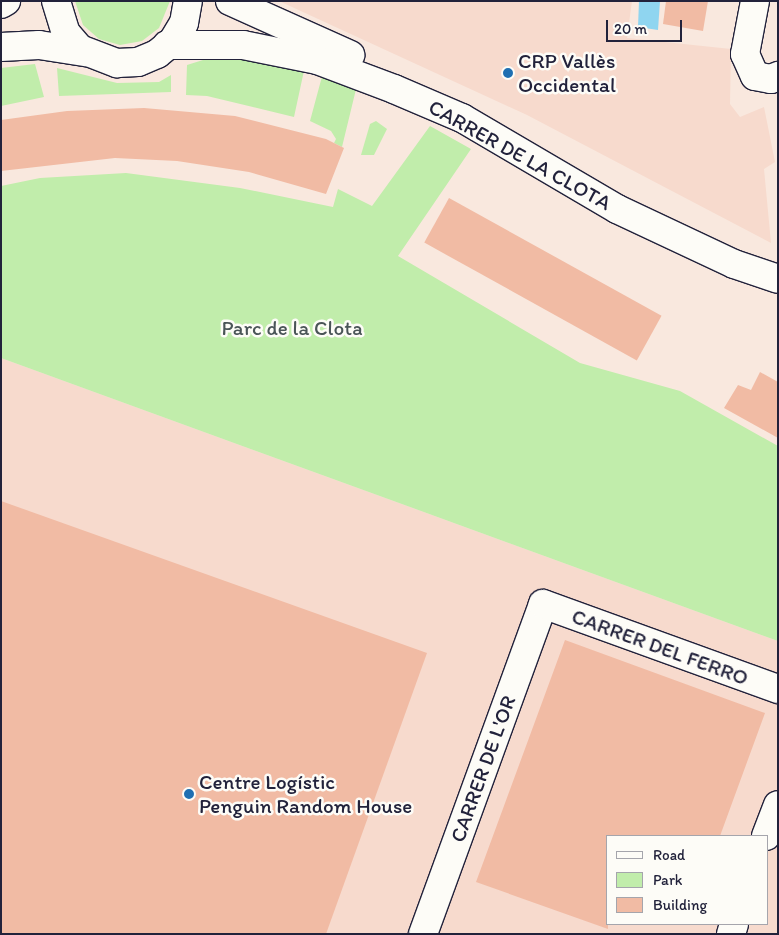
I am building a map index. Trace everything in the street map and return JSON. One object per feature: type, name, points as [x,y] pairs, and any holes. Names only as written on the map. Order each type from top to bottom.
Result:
[{"type":"street","points":[[1,4],[6,1]]},
{"type":"street","points":[[56,1],[66,33],[85,52],[98,59],[124,63],[157,54],[167,45],[184,24],[188,1]]},
{"type":"street","name":"CARRER DE LA CLOTA","points":[[230,1],[414,91],[492,119],[656,211],[778,264]]},
{"type":"street","points":[[754,1],[745,54],[766,76]]},
{"type":"street","points":[[1,47],[39,45],[85,52]]},
{"type":"street","name":"CARRER DE LA CLOTA","points":[[167,45],[243,45],[317,60],[381,76]]},
{"type":"street","name":"CARRER DE LA CLOTA","points":[[414,91],[617,209],[734,264],[778,279]]},
{"type":"street","name":"CARRER DEL FERRO","points":[[543,604],[778,689]]},
{"type":"street","name":"CARRER DE L'OR","points":[[422,934],[543,604]]},
{"type":"street","points":[[766,835],[778,805]]},
{"type":"shaded area","points":[[279,1],[632,1],[627,38],[731,49],[730,104],[740,117],[764,107],[775,162],[764,169],[771,243],[527,115]]},
{"type":"shaded area","points":[[1,358],[778,641],[778,934],[1,934]]},
{"type":"green space","points":[[75,1],[170,1],[159,28],[142,41],[120,45],[99,39],[83,25]]},
{"type":"green space","points":[[219,55],[305,66],[294,117],[207,96],[186,95],[187,65]]},
{"type":"green space","points":[[35,64],[44,97],[1,106],[1,68]]},
{"type":"green space","points":[[57,68],[117,83],[159,82],[171,75],[171,92],[59,96]]},
{"type":"green space","points":[[324,69],[358,81],[342,147],[334,143],[336,139],[331,131],[310,121]]},
{"type":"green space","points":[[376,121],[387,129],[374,155],[361,155],[370,124]]},
{"type":"green space","name":"Parc de la Clota","points":[[430,126],[471,149],[398,256],[580,363],[680,391],[778,446],[778,641],[1,358],[1,186],[40,178],[126,173],[240,188],[333,207],[338,189],[372,206]]},
{"type":"water","points":[[639,1],[660,1],[658,30],[638,27]]},
{"type":"building","points":[[666,1],[708,1],[703,31],[663,24]]},
{"type":"building","points":[[144,108],[235,116],[326,139],[344,148],[326,194],[249,172],[177,161],[115,158],[1,171],[1,120],[67,111]]},
{"type":"building","points":[[449,198],[662,316],[637,360],[424,243]]},
{"type":"building","points":[[760,372],[778,382],[778,438],[724,408],[738,385],[751,390]]},
{"type":"building","name":"Centre Logístic Penguin Random House","points":[[1,501],[427,653],[326,934],[1,934]]},
{"type":"building","points":[[565,640],[765,713],[720,835],[606,835],[606,925],[608,925],[608,929],[476,882]]},
{"type":"place","name":"CRP Vallès Occidental","points":[[508,73]]},
{"type":"place","name":"Centre Logístic Penguin Random House","points":[[189,794]]}]
